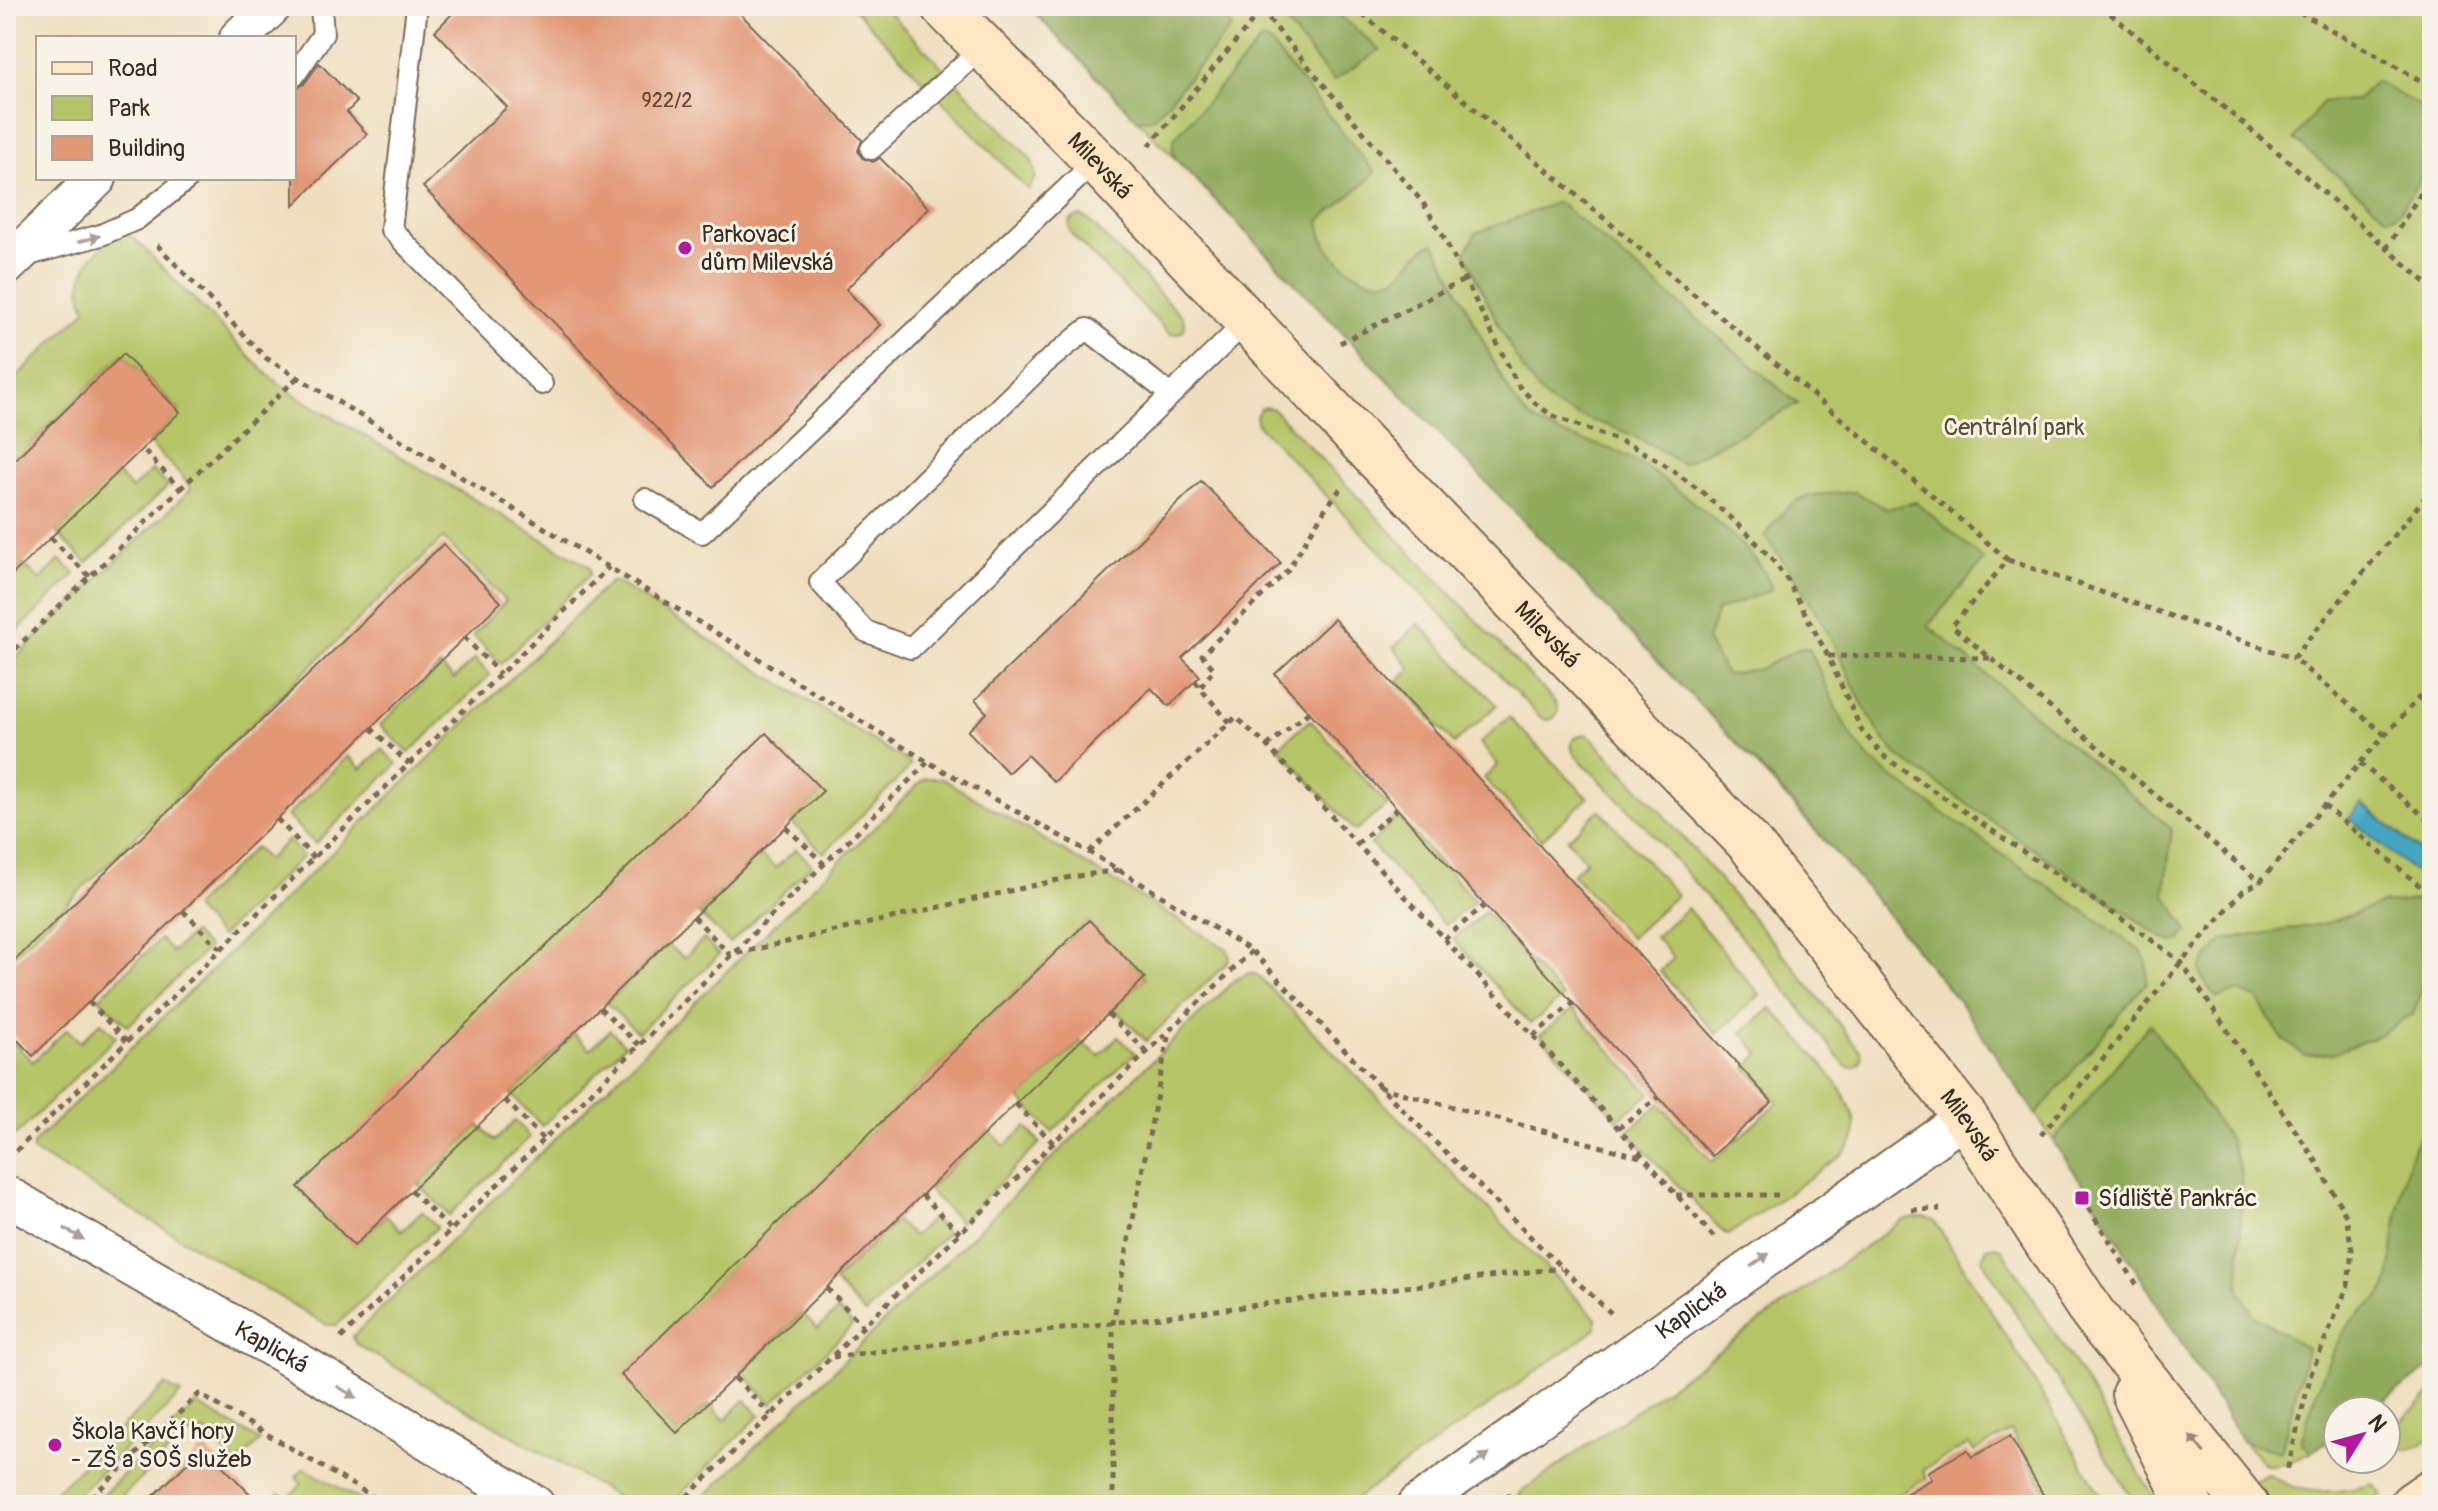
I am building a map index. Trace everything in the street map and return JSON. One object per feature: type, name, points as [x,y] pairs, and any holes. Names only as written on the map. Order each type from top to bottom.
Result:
[{"type":"street","points":[[241,36],[272,6]]},
{"type":"street","name":"Milevská","points":[[943,6],[1096,161],[1371,452],[1749,843],[1965,1117],[2093,1314],[2246,1505]]},
{"type":"street","points":[[10,263],[95,180]]},
{"type":"street","name":"Kaplická","points":[[1417,1505],[1965,1117]]},
{"type":"street","name":"Kaplická","points":[[6,1195],[310,1369],[535,1505]]},
{"type":"street","name":"Milevská","points":[[2093,1314],[2190,1505]]},
{"type":"street","points":[[2412,1505],[2432,1491]]},
{"type":"lane","points":[[296,73],[323,34],[321,6]]},
{"type":"lane","points":[[417,6],[391,229],[542,384]]},
{"type":"lane","points":[[871,149],[983,47]]},
{"type":"lane","points":[[645,499],[702,533],[1096,161]]},
{"type":"lane","points":[[10,263],[101,235],[137,219],[186,180]]},
{"type":"lane","points":[[1171,395],[1087,329],[1044,364],[820,582],[865,631],[911,648],[1171,395],[1247,321]]},
{"type":"path","points":[[1232,6],[1250,23]]},
{"type":"path","points":[[1353,6],[2008,560],[2293,658],[2385,735]]},
{"type":"path","points":[[2101,6],[2286,159],[2432,288]]},
{"type":"path","points":[[2289,6],[2432,87]]},
{"type":"path","points":[[1149,146],[1263,8],[1423,203],[1442,234],[1518,385],[1535,403],[1566,422],[1649,455],[1702,492],[1771,558],[1788,581],[1828,656],[1862,731],[1886,758],[2181,962],[2316,1161],[2339,1200],[2348,1226],[2352,1250],[2348,1285],[2311,1374],[2287,1471]]},
{"type":"path","points":[[2386,249],[2432,175]]},
{"type":"path","points":[[145,244],[155,243],[266,358],[928,762],[1120,870],[1252,951],[1379,1086],[1562,1268],[1614,1315]]},
{"type":"path","points":[[1340,343],[1464,280]]},
{"type":"path","points":[[6,658],[298,377]]},
{"type":"path","points":[[143,449],[180,489]]},
{"type":"path","points":[[1200,688],[1214,669],[1202,655],[1288,570],[1325,509],[1371,452]]},
{"type":"path","points":[[2293,658],[2432,489]]},
{"type":"path","points":[[51,538],[90,577]]},
{"type":"path","points":[[2008,560],[1952,626],[2260,882]]},
{"type":"path","points":[[16,1151],[609,567]]},
{"type":"path","points":[[464,637],[500,674]]},
{"type":"path","points":[[1828,656],[1993,658]]},
{"type":"path","points":[[1195,681],[1230,723]]},
{"type":"path","points":[[2041,1135],[2181,962],[2243,891],[2260,882],[2432,683]]},
{"type":"path","points":[[1267,746],[1309,712]]},
{"type":"path","points":[[1089,852],[1236,717],[1267,746],[1618,1128],[1723,1248]]},
{"type":"path","points":[[371,728],[409,764]]},
{"type":"path","points":[[336,1343],[928,762]]},
{"type":"path","points":[[2360,763],[2432,823]]},
{"type":"path","points":[[2324,805],[2432,896]]},
{"type":"path","points":[[1357,844],[1397,809]]},
{"type":"path","points":[[277,819],[314,858]]},
{"type":"path","points":[[786,827],[824,864]]},
{"type":"path","points":[[730,955],[1071,877],[1120,870]]},
{"type":"path","points":[[1444,939],[1484,906]]},
{"type":"path","points":[[183,911],[221,949]]},
{"type":"path","points":[[694,917],[730,955]]},
{"type":"path","points":[[678,1505],[1252,951]]},
{"type":"path","points":[[89,1002],[127,1042]]},
{"type":"path","points":[[1533,1036],[1573,1003]]},
{"type":"path","points":[[600,1008],[639,1045]]},
{"type":"path","points":[[1108,1014],[1147,1052]]},
{"type":"path","points":[[1113,1505],[1113,1323],[1169,1031]]},
{"type":"path","points":[[1379,1086],[1645,1159]]},
{"type":"path","points":[[1618,1128],[1659,1097]]},
{"type":"path","points":[[505,1100],[543,1139]]},
{"type":"path","points":[[1016,1104],[1053,1143]]},
{"type":"path","points":[[411,1191],[451,1230]]},
{"type":"path","points":[[922,1195],[960,1233]]},
{"type":"path","points":[[1675,1195],[1793,1195]]},
{"type":"path","points":[[2082,1198],[2139,1288]]},
{"type":"path","points":[[831,1357],[1562,1268]]},
{"type":"path","points":[[827,1288],[863,1326]]},
{"type":"path","points":[[735,1378],[771,1415]]},
{"type":"path","points":[[83,1505],[199,1394],[387,1505]]},
{"type":"path","points":[[1506,1493],[1513,1505]]},
{"type":"green space","points":[[851,6],[883,6],[1029,157],[1036,177],[1028,190]]},
{"type":"green space","name":"Centrální park","points":[[1028,6],[2432,6],[2432,861],[2362,803],[2349,818],[2432,886],[2432,1365],[2392,1395],[2322,1395],[2322,1444],[2294,1460],[2265,1465],[2243,1442],[2087,1190],[1964,1008],[1863,884],[1728,733]]},
{"type":"green space","points":[[1028,6],[1210,6],[1232,27],[1157,115],[1148,120],[1137,119]]},
{"type":"green space","points":[[1291,6],[1329,6],[1380,50],[1333,81],[1286,23],[1286,12]]},
{"type":"green space","points":[[1262,39],[1269,42],[1375,172],[1319,221],[1323,238],[1336,257],[1366,278],[1387,280],[1397,276],[1424,248],[1435,243],[1504,382],[1528,416],[1549,429],[1613,450],[1640,464],[1709,515],[1752,556],[1771,590],[1717,611],[1707,640],[1726,675],[1759,669],[1801,648],[1809,648],[1838,712],[1854,740],[1871,760],[2140,950],[2147,962],[2147,982],[2036,1115],[1964,1008],[1863,884],[1768,776],[1175,158],[1172,149],[1174,139]]},
{"type":"green space","points":[[2375,81],[2432,113],[2432,161],[2401,210],[2395,216],[2387,217],[2294,139],[2323,102],[2357,100]]},
{"type":"green space","points":[[1558,202],[1798,404],[1682,464],[1634,436],[1554,405],[1541,394],[1516,358],[1465,253],[1476,233]]},
{"type":"green space","points":[[1081,216],[1182,316],[1184,330],[1170,334],[1072,235],[1070,222]]},
{"type":"green space","points":[[122,226],[269,376],[298,397],[585,564],[590,574],[501,664],[473,635],[506,601],[443,538],[6,963],[6,667],[191,489],[149,443],[180,411],[123,354],[6,468],[6,387],[86,310],[82,296],[84,273],[96,253]]},
{"type":"green space","points":[[1260,409],[1273,409],[1556,703],[1558,712],[1555,717],[1548,720],[1541,718],[1258,425],[1256,416]]},
{"type":"green space","points":[[152,470],[168,486],[87,563],[56,532],[116,473],[132,489]]},
{"type":"green space","points":[[1856,492],[1886,509],[1916,502],[1984,560],[1928,626],[2172,829],[2165,894],[2188,931],[2180,940],[2175,943],[2163,938],[1900,758],[1879,733],[1819,617],[1765,537],[1785,510],[1802,498]]},
{"type":"green space","points":[[60,560],[75,574],[6,642],[6,581],[24,564],[40,580]]},
{"type":"green space","points":[[610,582],[616,582],[911,764],[824,853],[791,822],[823,791],[298,1187],[354,1245],[386,1216],[402,1231],[422,1212],[437,1227],[337,1325],[327,1325],[33,1151],[33,1145],[41,1136]]},
{"type":"green space","points":[[1419,624],[1497,705],[1454,744],[1397,681],[1411,669],[1394,647]]},
{"type":"green space","points":[[475,659],[490,675],[409,753],[380,725],[440,666],[454,679]]},
{"type":"green space","points":[[1509,717],[1588,798],[1541,840],[1484,778],[1498,765],[1480,743]]},
{"type":"green space","points":[[1310,720],[1388,805],[1355,831],[1278,747]]},
{"type":"green space","points":[[1585,734],[1662,813],[1791,963],[1861,1052],[1858,1065],[1845,1066],[1775,976],[1647,828],[1575,755],[1572,742]]},
{"type":"green space","points":[[382,749],[397,764],[315,844],[287,816],[348,756],[361,769]]},
{"type":"green space","points":[[925,778],[941,778],[1227,949],[1230,956],[1227,963],[1146,1041],[1114,1008],[1145,978],[1088,921],[622,1375],[677,1433],[709,1404],[725,1420],[745,1400],[760,1415],[670,1505],[630,1505],[356,1344],[354,1335]]},
{"type":"green space","points":[[1600,810],[1677,895],[1630,938],[1572,874],[1586,861],[1567,839]]},
{"type":"green space","points":[[1397,816],[1475,901],[1445,925],[1371,844]]},
{"type":"green space","points":[[288,840],[303,856],[220,937],[193,907],[255,847],[267,860]]},
{"type":"green space","points":[[796,849],[812,865],[730,943],[698,913],[759,854],[776,868]]},
{"type":"green space","points":[[2423,900],[2432,908],[2432,977],[2423,989],[2413,1014],[2373,1038],[2333,1053],[2305,1056],[2282,1038],[2257,999],[2240,991],[2217,998],[2203,979],[2200,970],[2223,940],[2328,923],[2381,904]]},
{"type":"green space","points":[[1687,908],[1760,995],[1716,1034],[1660,971],[1674,958],[1655,937]]},
{"type":"green space","points":[[1485,912],[1563,998],[1530,1024],[1453,939]]},
{"type":"green space","points":[[193,933],[208,948],[128,1026],[99,998],[160,939],[172,952]]},
{"type":"green space","points":[[704,939],[719,955],[638,1033],[606,1003],[666,944],[684,958]]},
{"type":"green space","points":[[1249,973],[1257,975],[1596,1318],[1596,1329],[1347,1505],[696,1505],[1236,979]]},
{"type":"green space","points":[[1771,1008],[1836,1082],[1853,1115],[1855,1133],[1841,1156],[1728,1235],[1627,1132],[1660,1104],[1712,1162],[1778,1102],[1746,1068],[1760,1054],[1742,1033]]},
{"type":"green space","points":[[1573,1009],[1650,1094],[1618,1120],[1540,1035]]},
{"type":"green space","points":[[101,1022],[116,1037],[16,1135],[6,1136],[6,1035],[33,1062],[67,1029],[80,1042]]},
{"type":"green space","points":[[2150,1024],[2230,1141],[2242,1174],[2239,1290],[2254,1315],[2307,1349],[2281,1452],[2243,1442],[2087,1190],[2053,1141]]},
{"type":"green space","points":[[610,1030],[625,1045],[542,1126],[511,1094],[574,1034],[590,1049]]},
{"type":"green space","points":[[1118,1037],[1135,1053],[1052,1132],[1020,1099],[1081,1041],[1099,1056]]},
{"type":"green space","points":[[515,1121],[530,1137],[449,1215],[418,1184],[479,1125],[495,1141]]},
{"type":"green space","points":[[2432,1124],[2432,1365],[2392,1395],[2322,1395],[2322,1445],[2310,1453],[2301,1441],[2332,1355],[2346,1328],[2382,1294],[2389,1279],[2406,1170],[2421,1133]]},
{"type":"green space","points":[[1026,1127],[1040,1143],[960,1222],[928,1190],[989,1130],[1005,1146]]},
{"type":"green space","points":[[1923,1217],[1934,1220],[2029,1372],[2106,1505],[2053,1505],[2011,1431],[1974,1452],[1969,1444],[1923,1470],[1927,1478],[1879,1505],[1525,1505],[1519,1494],[1901,1221]]},
{"type":"green space","points":[[933,1218],[947,1233],[865,1314],[834,1282],[896,1221],[913,1236]]},
{"type":"green space","points":[[1987,1248],[2001,1248],[2079,1371],[2153,1496],[2152,1505],[2136,1505],[1982,1259]]},
{"type":"green space","points":[[838,1310],[853,1325],[772,1404],[741,1372],[802,1313],[818,1329]]},
{"type":"green space","points":[[165,1385],[181,1394],[67,1505],[42,1505]]},
{"type":"green space","points":[[2432,1393],[2432,1437],[2409,1450],[2402,1448],[2402,1420]]},
{"type":"green space","points":[[196,1404],[260,1441],[236,1464],[204,1431],[196,1439],[189,1432],[113,1505],[92,1505]]},
{"type":"green space","points":[[304,1468],[369,1505],[268,1505],[280,1493],[288,1498],[302,1484],[296,1476]]},
{"type":"green space","points":[[2267,1474],[2305,1490],[2345,1490],[2373,1484],[2383,1495],[2364,1505],[2278,1505],[2263,1497],[2250,1483]]},
{"type":"water","points":[[2361,803],[2432,861],[2432,886],[2349,818]]},
{"type":"building","name":"Parkovací dům Milevská","points":[[460,6],[733,6],[862,140],[858,151],[862,158],[873,162],[880,158],[929,208],[846,289],[880,325],[713,487],[423,187],[507,107],[435,31]]},
{"type":"building","points":[[319,63],[357,102],[347,112],[367,134],[294,205],[296,88],[304,84]]},
{"type":"building","points":[[123,354],[180,412],[6,581],[6,468]]},
{"type":"building","points":[[1201,481],[1281,563],[1182,658],[1200,676],[1169,706],[1151,688],[1054,782],[1027,755],[1008,773],[968,731],[987,713],[975,700]]},
{"type":"building","points":[[443,544],[501,602],[33,1056],[6,1028],[6,969]]},
{"type":"building","points":[[1334,619],[1772,1102],[1712,1156],[1275,674]]},
{"type":"building","points":[[766,733],[823,791],[354,1246],[298,1187]]},
{"type":"building","points":[[1089,920],[1145,978],[677,1433],[621,1375]]},
{"type":"building","points":[[2010,1436],[2049,1505],[1886,1505],[1932,1479],[1928,1472],[1967,1450],[1972,1457]]},
{"type":"building","points":[[204,1447],[261,1505],[144,1505]]},
{"type":"place","name":"Parkovací dům Milevská","points":[[685,248]]},
{"type":"place","name":"Sídliště Pankrác","points":[[2082,1198]]},
{"type":"place","name":"Škola Kavčí hory - ZŠ a SOŠ služeb","points":[[55,1445]]}]
